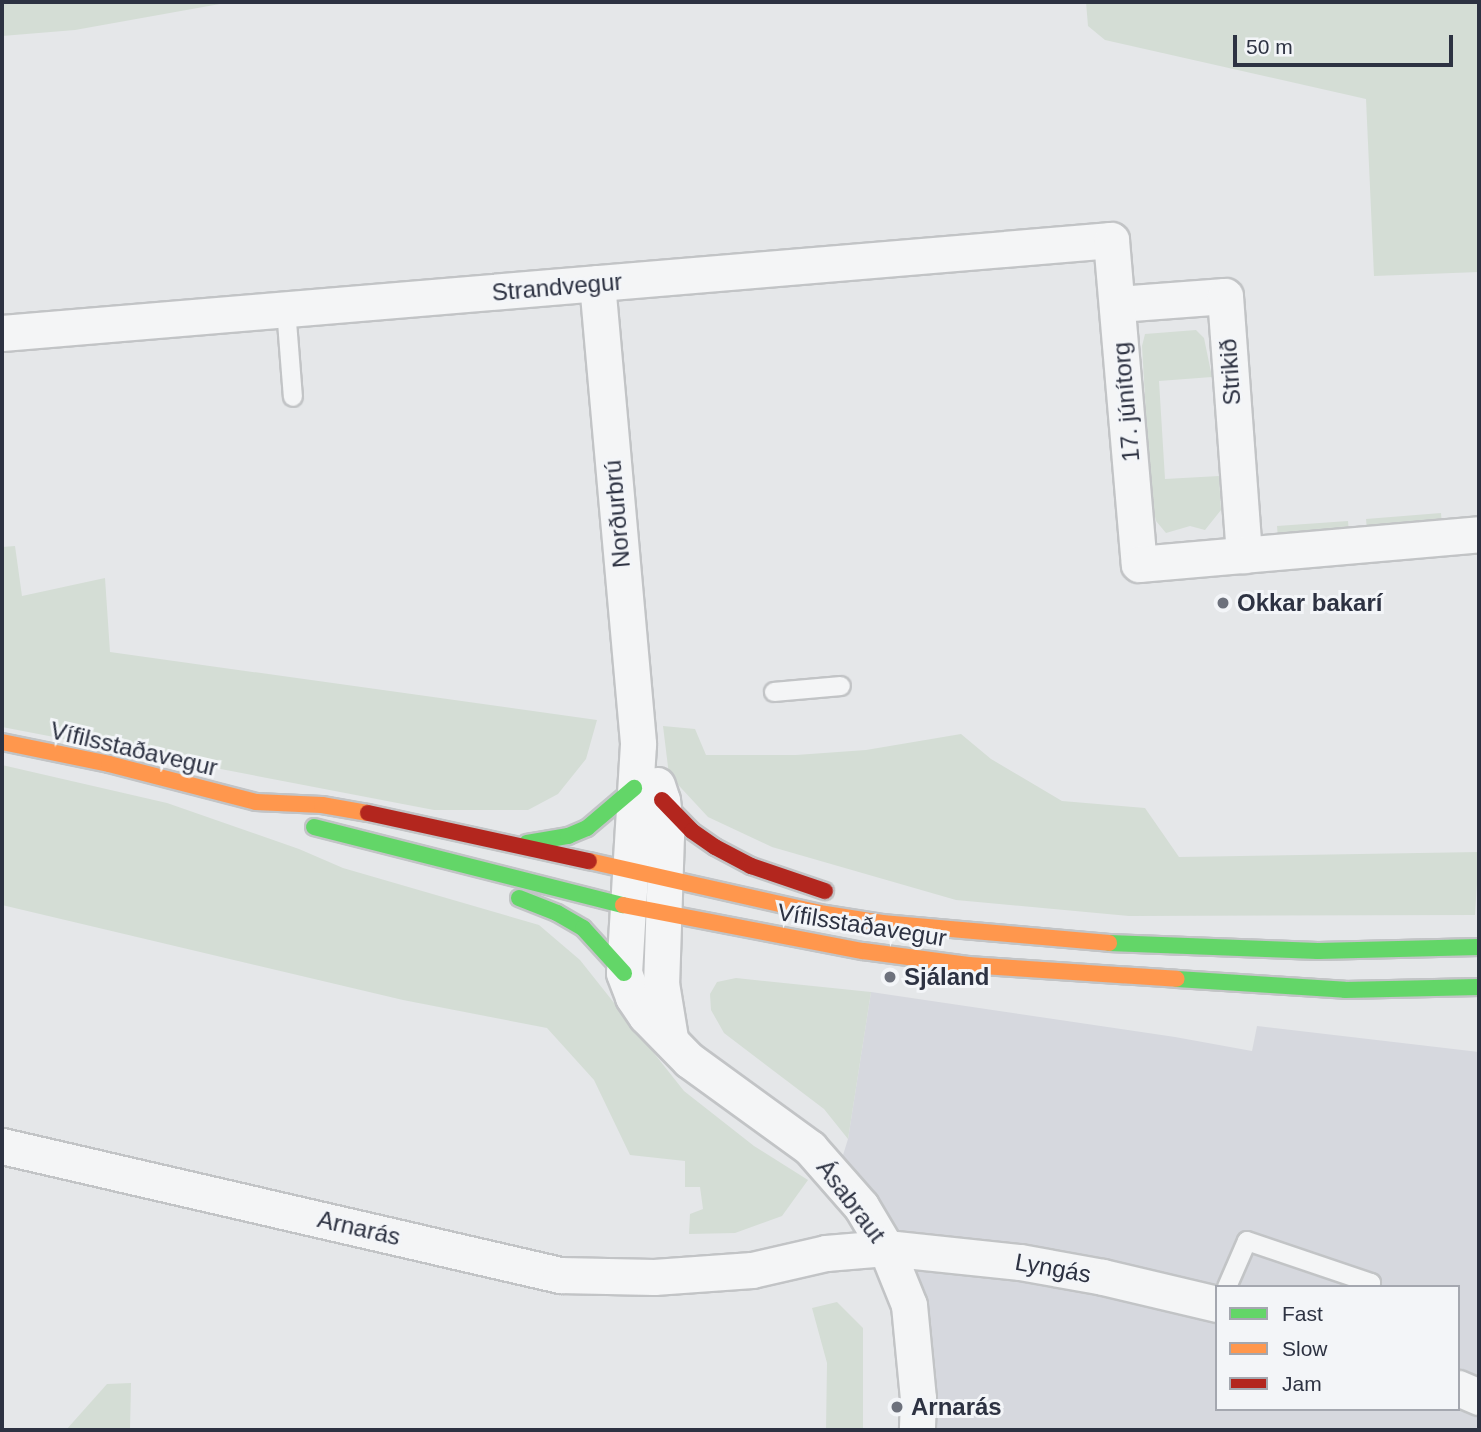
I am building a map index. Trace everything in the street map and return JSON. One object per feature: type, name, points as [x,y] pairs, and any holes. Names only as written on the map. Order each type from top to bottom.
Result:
[{"type":"street","name":"Strandvegur","points":[[2,333],[1111,240]]},
{"type":"street","name":"17. júnítorg","points":[[1111,240],[1139,564],[1244,555]]},
{"type":"street","name":"Norðurbrú","points":[[597,283],[638,744],[650,765],[648,875]]},
{"type":"street","name":"Strikið","points":[[1118,304],[1224,296],[1244,555]]},
{"type":"street","points":[[1244,555],[1479,534]]},
{"type":"street","name":"Vífilsstaðavegur","points":[[2,742],[110,764],[256,802],[322,805],[384,816],[818,913],[882,923],[1160,947],[1318,950],[1479,947]]},
{"type":"street","points":[[508,844],[568,836],[587,828],[615,807],[648,794],[692,831],[751,866],[841,896]]},
{"type":"street","name":"Vífilsstaðavegur","points":[[256,802],[291,822],[647,911],[863,951],[968,965],[1345,990],[1479,987]]},
{"type":"street","points":[[433,857],[469,883]]},
{"type":"street","name":"Ásabraut","points":[[648,875],[647,911],[670,1038]]},
{"type":"street","points":[[506,894],[557,913],[583,928],[624,973]]},
{"type":"street","points":[[864,902],[951,927]]},
{"type":"street","name":"Ásabraut","points":[[647,911],[624,973],[633,997],[646,1016],[712,1080],[810,1148],[861,1206],[886,1248],[909,1305],[918,1398],[917,1430]]},
{"type":"street","name":"Arnarás","points":[[2,1146],[560,1275],[654,1278],[739,1271],[826,1254],[886,1248]]},
{"type":"street","name":"Lyngás","points":[[886,1248],[1020,1262],[1103,1277],[1215,1304]]},
{"type":"street","points":[[1460,1389],[1479,1398]]},
{"type":"lane","points":[[286,309],[293,397]]},
{"type":"lane","points":[[774,692],[841,686]]},
{"type":"lane","points":[[1228,1285],[1247,1241],[1370,1285]]},
{"type":"shaded area","points":[[2,2],[231,2],[75,30],[2,36]]},
{"type":"shaded area","points":[[1086,2],[1479,2],[1479,272],[1374,276],[1366,99],[1105,40],[1088,26]]},
{"type":"shaded area","points":[[1196,330],[1204,338],[1212,377],[1159,381],[1165,479],[1219,476],[1221,510],[1205,530],[1190,526],[1166,533],[1156,521],[1151,501],[1142,346],[1145,334]]},
{"type":"shaded area","points":[[1441,513],[1442,525],[1367,530],[1366,519]]},
{"type":"shaded area","points":[[1348,521],[1349,533],[1278,538],[1277,526]]},
{"type":"shaded area","points":[[15,546],[22,596],[105,578],[110,652],[597,720],[586,759],[558,794],[528,810],[434,810],[2,727],[2,547]]},
{"type":"shaded area","points":[[663,726],[695,729],[706,755],[796,755],[866,750],[961,734],[991,759],[1062,801],[1145,808],[1179,857],[1479,852],[1475,915],[1129,916],[956,900],[772,847],[708,817],[669,775]]},
{"type":"shaded area","points":[[2,765],[167,803],[299,849],[343,868],[539,925],[580,960],[684,1091],[754,1146],[808,1180],[782,1216],[735,1233],[689,1234],[690,1214],[703,1209],[700,1187],[685,1187],[685,1161],[630,1155],[594,1080],[547,1028],[403,1000],[2,905]]},
{"type":"shaded area","points":[[736,978],[871,992],[848,1139],[824,1109],[724,1033],[711,1010],[710,994],[717,982]]},
{"type":"shaded area","points":[[871,992],[1252,1051],[1257,1026],[1479,1052],[1479,1430],[911,1430],[905,1309],[835,1181],[848,1139]]},
{"type":"shaded area","points":[[837,1302],[863,1328],[863,1430],[826,1430],[827,1363],[812,1308]]},
{"type":"shaded area","points":[[131,1383],[130,1430],[66,1430],[107,1384]]},
{"type":"traffic: fast","points":[[527,843],[568,836],[587,828],[634,788]]},
{"type":"traffic: fast","points":[[314,827],[623,905]]},
{"type":"traffic: fast","points":[[519,898],[557,913],[583,928],[624,973]]},
{"type":"traffic: fast","points":[[1109,943],[1318,951],[1479,947]]},
{"type":"traffic: fast","points":[[1177,979],[1345,990],[1479,987]]},
{"type":"traffic: slow","points":[[2,742],[109,764],[256,802],[322,805],[368,813]]},
{"type":"traffic: slow","points":[[589,861],[819,913],[882,923],[1109,943]]},
{"type":"traffic: slow","points":[[623,905],[863,951],[968,965],[1177,979]]},
{"type":"traffic: jam","points":[[662,800],[692,831],[715,847],[751,866],[825,891]]},
{"type":"traffic: jam","points":[[368,813],[589,861]]},
{"type":"place","name":"Okkar bakarí","points":[[1223,603]]},
{"type":"place","name":"Sjáland","points":[[890,977]]},
{"type":"place","name":"Arnarás","points":[[897,1407]]}]
